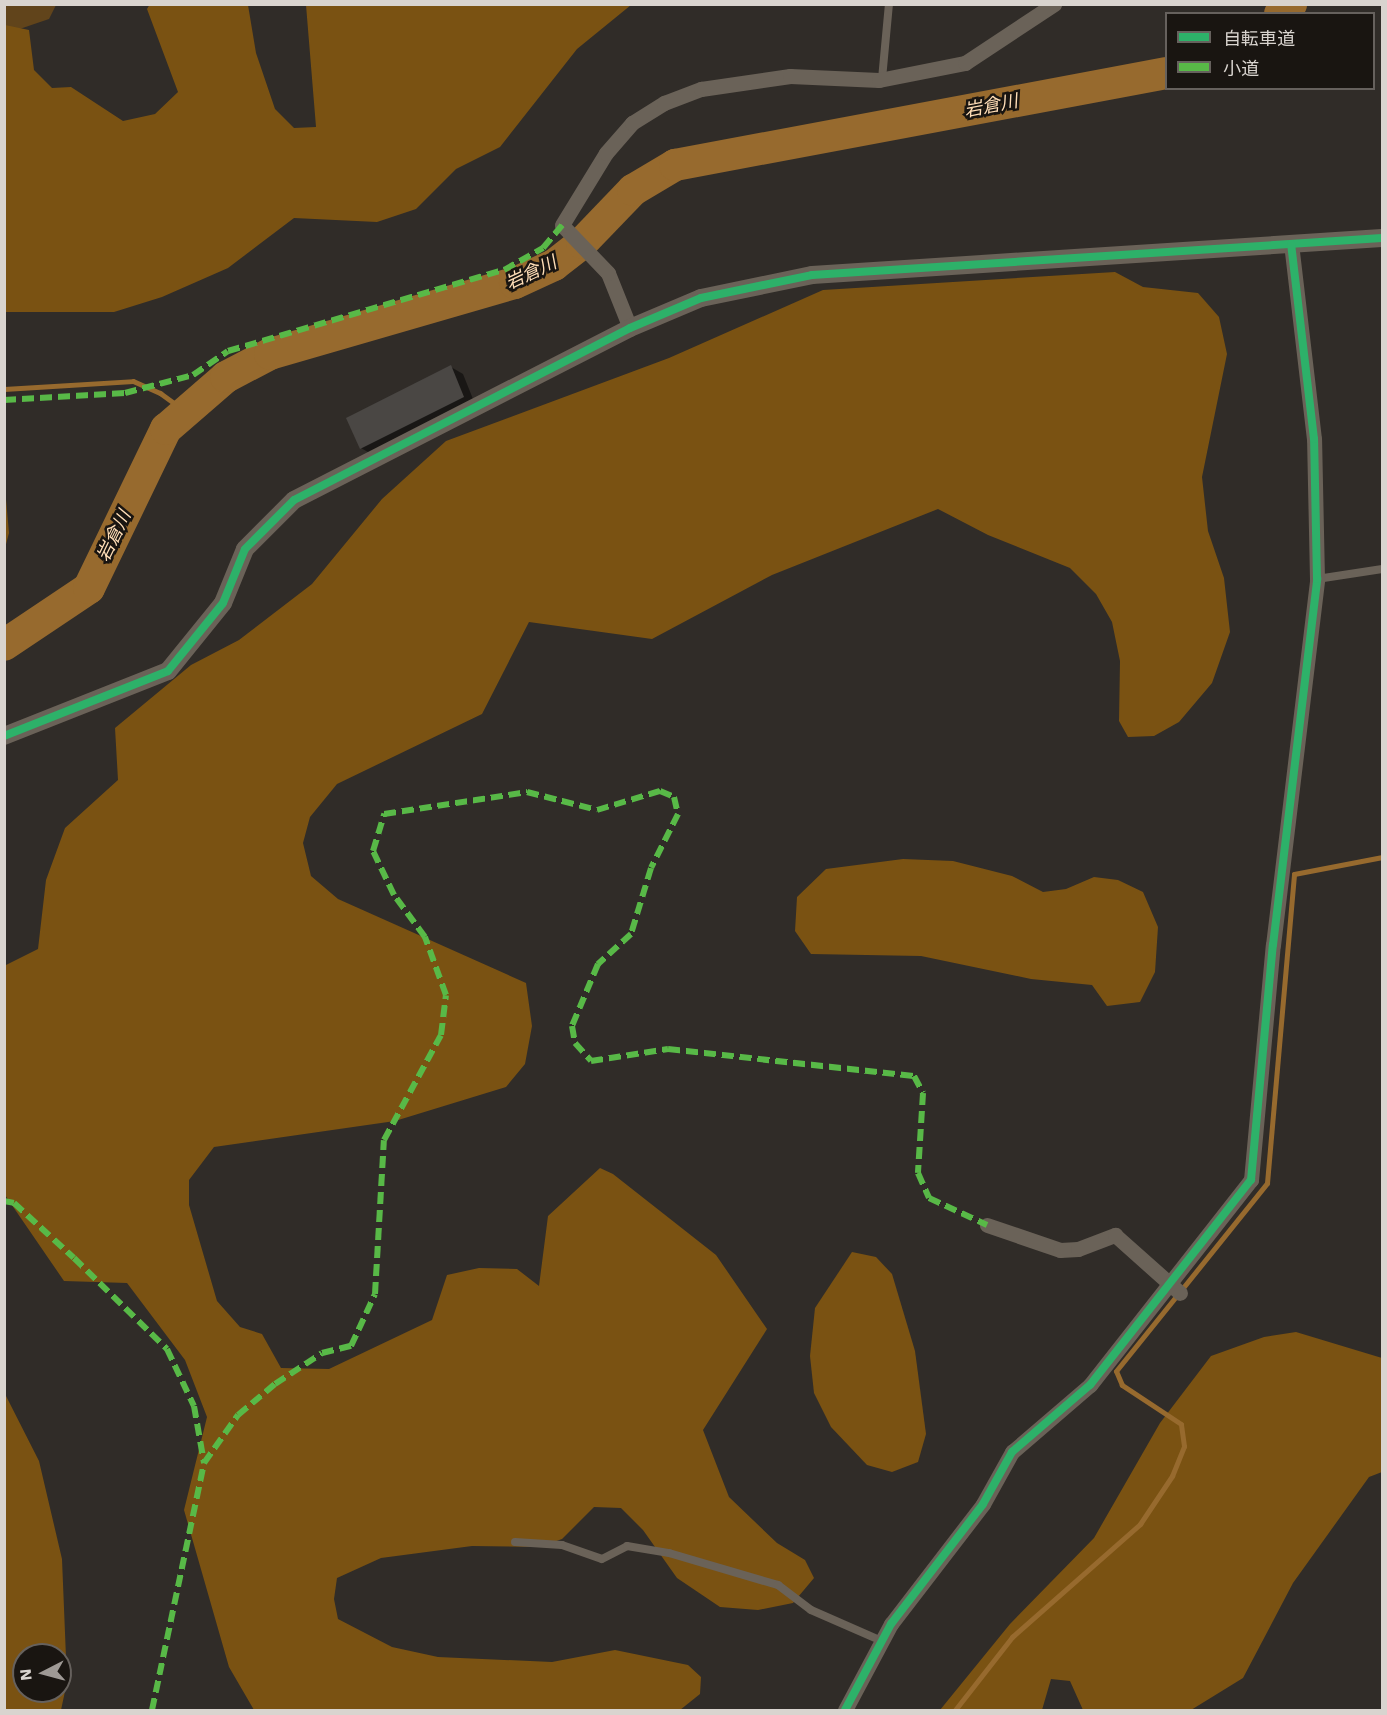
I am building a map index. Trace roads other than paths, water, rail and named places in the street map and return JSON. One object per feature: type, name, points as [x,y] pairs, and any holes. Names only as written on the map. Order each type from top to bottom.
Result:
[{"type":"street","points":[[630,328],[608,273],[562,225],[606,153],[632,123],[664,103],[701,89],[790,76],[882,79],[965,63],[1054,4]]},
{"type":"street","points":[[4,736],[168,671],[223,603],[245,549],[294,500],[630,328],[701,298],[812,275],[1383,238]]},
{"type":"street","points":[[845,1710],[882,1641],[983,1504],[1012,1452],[1090,1385],[1175,1288],[1241,1196],[1253,1168],[1273,945],[1317,579],[1314,439],[1291,244]]},
{"type":"street","points":[[987,1225],[1060,1250],[1078,1249],[1115,1235],[1175,1288]]},
{"type":"lane","points":[[882,79],[889,4]]},
{"type":"lane","points":[[1317,579],[1383,569]]},
{"type":"lane","points":[[515,1542],[562,1545],[602,1558],[627,1546],[669,1553],[778,1585],[811,1610],[882,1641]]},
{"type":"waterway","name":"岩倉川","points":[[1282,12],[1291,4]]},
{"type":"waterway","name":"岩倉川","points":[[4,645],[89,588],[166,429],[226,377],[270,354],[515,283],[554,265],[582,243],[633,190],[675,165],[1165,73]]},
{"type":"waterway","points":[[4,389],[133,381],[160,393],[185,411]]},
{"type":"waterway","points":[[955,1710],[1012,1637],[1140,1524],[1172,1476],[1184,1446],[1181,1424],[1122,1385],[1116,1371],[1267,1183],[1294,874],[1382,857]]}]
